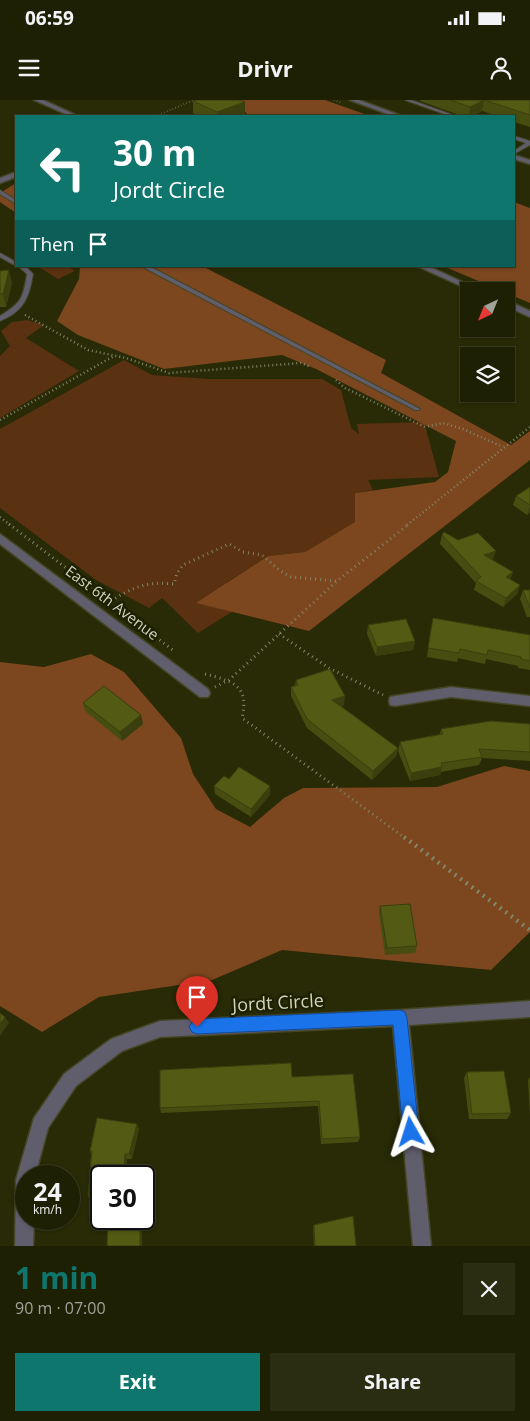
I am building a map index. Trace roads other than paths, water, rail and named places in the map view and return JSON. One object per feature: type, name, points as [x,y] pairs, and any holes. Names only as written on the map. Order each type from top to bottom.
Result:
[{"type":"street","points":[[37,100],[73,115]]},
{"type":"street","points":[[352,100],[396,115]]},
{"type":"street","points":[[515,155],[530,162]]},
{"type":"street","points":[[0,181],[15,174]]},
{"type":"street","points":[[423,267],[460,283]]},
{"type":"street","points":[[515,307],[530,314]]},
{"type":"street","name":"East 6th Avenue","points":[[0,538],[204,693]]},
{"type":"street","points":[[395,701],[451,692],[530,702]]},
{"type":"street","name":"Jordt Circle","points":[[24,1246],[25,1180],[40,1124],[70,1080],[117,1045],[160,1029],[400,1018],[530,1009]]},
{"type":"street","points":[[400,1018],[422,1246]]},
{"type":"lane","points":[[407,100],[451,115]]},
{"type":"lane","points":[[515,137],[530,143]]},
{"type":"lane","points":[[515,154],[530,143]]},
{"type":"lane","points":[[0,192],[15,201]]},
{"type":"lane","points":[[0,255],[15,263]]},
{"type":"lane","points":[[0,319],[16,310],[25,300],[30,274],[22,267]]},
{"type":"lane","points":[[146,267],[417,409]]}]
